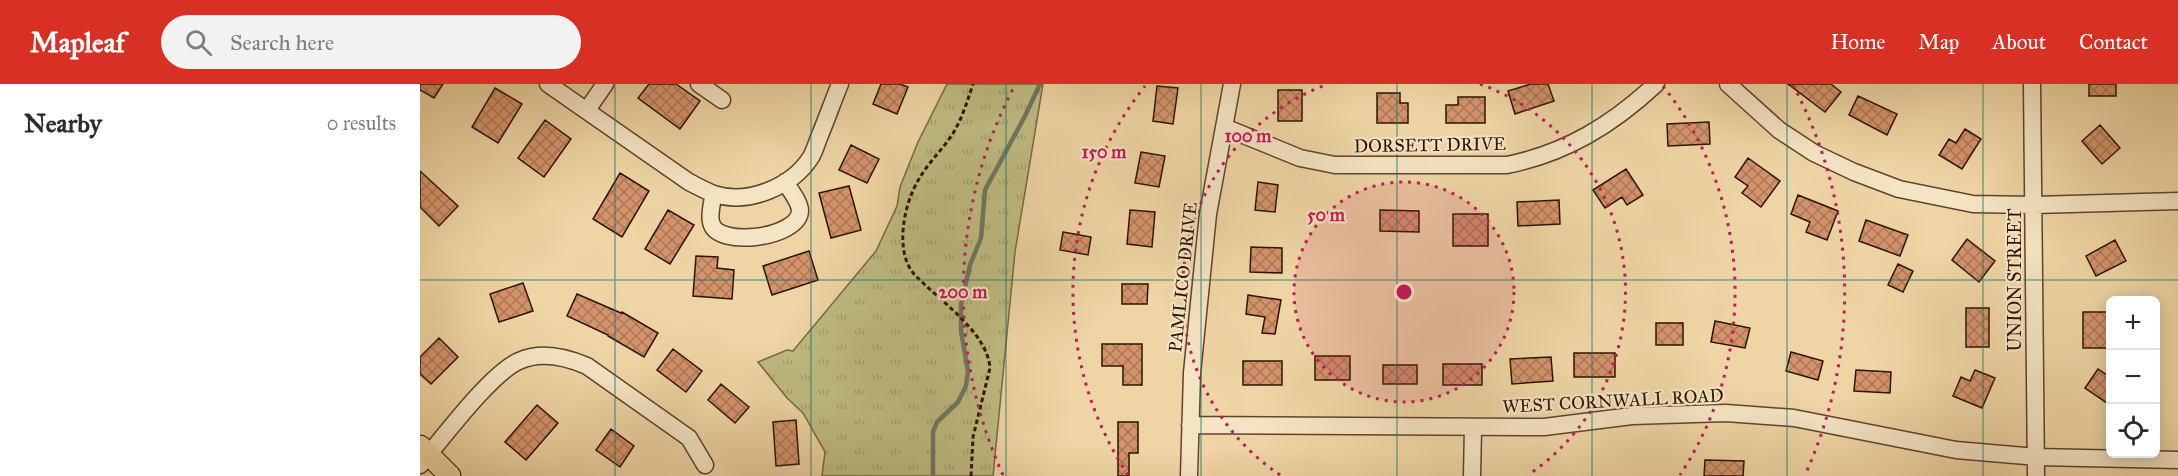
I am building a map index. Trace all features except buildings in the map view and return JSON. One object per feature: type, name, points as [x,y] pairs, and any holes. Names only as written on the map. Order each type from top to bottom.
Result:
[{"type":"main road","points":[[423,455],[450,476]]},
{"type":"street","points":[[548,84],[689,182],[714,194],[731,197],[752,196],[785,182],[811,156],[840,84]]},
{"type":"street","points":[[587,110],[605,84]]},
{"type":"street","points":[[699,84],[722,100]]},
{"type":"street","name":"PAMLICO DRIVE","points":[[1189,476],[1195,332],[1208,214],[1232,84]]},
{"type":"street","name":"DORSETT DRIVE","points":[[1224,127],[1300,158],[1335,165],[1507,165],[1551,152],[1596,132],[1656,84]]},
{"type":"street","points":[[1728,84],[1779,130],[1814,153],[1854,172],[1899,189],[1973,204],[2034,205],[2178,201]]},
{"type":"street","name":"UNION STREET","points":[[2032,84],[2036,476]]},
{"type":"street","points":[[714,194],[711,223],[714,230],[728,237],[765,235],[786,230],[794,224],[800,214],[800,207],[785,182]]},
{"type":"street","points":[[423,455],[507,369],[519,361],[534,357],[554,356],[571,359],[587,366],[689,438],[705,465]]},
{"type":"street","name":"WEST CORNWALL ROAD","points":[[1190,425],[1544,427],[1632,416],[1726,413],[1794,418],[1956,450],[2036,457],[2178,460]]},
{"type":"street","points":[[1472,476],[1473,428]]},
{"type":"path","points":[[971,476],[973,437],[990,368],[989,357],[983,345],[968,328],[913,273],[905,260],[902,247],[913,190],[952,134],[963,114],[973,84]]},
{"type":"green space","points":[[947,84],[1043,84],[1015,252],[993,476],[822,476],[825,452],[803,413],[787,398],[758,362],[787,350],[793,351],[876,251],[897,206],[900,187],[918,142]]},
{"type":"waterway","points":[[933,476],[933,432],[937,422],[958,402],[966,386],[968,371],[961,331],[961,305],[970,265],[981,238],[985,190],[1040,84]]}]
